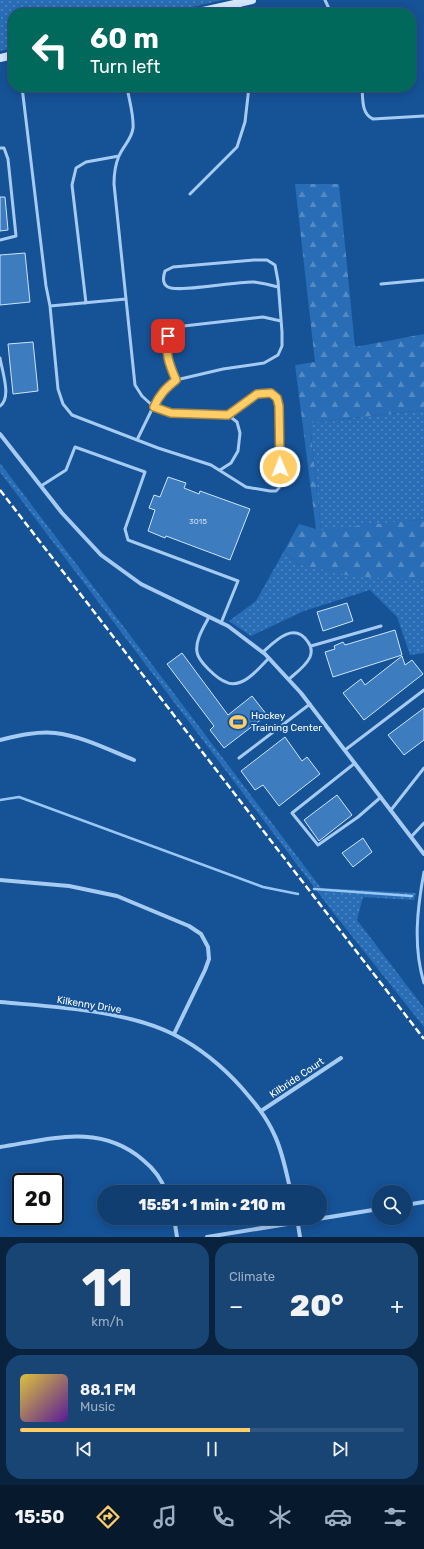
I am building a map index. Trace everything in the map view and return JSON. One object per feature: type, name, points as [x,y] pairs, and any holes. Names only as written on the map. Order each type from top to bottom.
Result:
[{"type":"main road","points":[[216,8],[252,0]]},
{"type":"street","points":[[0,434],[62,513],[101,555],[141,584],[228,626],[263,652],[310,704],[424,854]]},
{"type":"street","points":[[0,740],[26,734],[55,733],[82,739],[134,760]]},
{"type":"street","points":[[0,880],[69,886],[117,896],[189,926],[201,934],[208,947],[209,959],[206,970],[174,1034]]},
{"type":"street","name":"Kilkenny Drive","points":[[0,1002],[107,1014],[136,1021],[174,1034],[211,1058],[233,1078],[261,1112],[274,1134],[282,1155],[289,1185]]},
{"type":"street","name":"Kilbride Court","points":[[261,1112],[341,1058]]},
{"type":"street","points":[[0,1147],[62,1137],[85,1136],[107,1139],[123,1145],[135,1152],[147,1163],[162,1185]]},
{"type":"street","points":[[412,1204],[424,1202]]},
{"type":"street","points":[[327,1216],[372,1210]]},
{"type":"street","points":[[175,1225],[177,1237]]},
{"type":"street","points":[[207,1237],[271,1225]]},
{"type":"street","points":[[298,1225],[300,1237]]},
{"type":"lane","points":[[239,3],[240,8]]},
{"type":"lane","points":[[23,92],[46,286],[50,306],[58,389],[63,404],[72,415],[137,440],[211,465],[246,487],[276,491],[279,488],[280,482],[279,406],[277,398],[271,393],[257,394],[228,415]]},
{"type":"lane","points":[[128,92],[132,110],[133,128],[129,140],[119,156],[115,170],[114,184],[135,385],[142,396],[154,407],[171,413],[228,415],[237,422],[240,433],[238,451],[231,463],[220,470]]},
{"type":"lane","points":[[190,194],[238,147],[245,122],[248,92]]},
{"type":"lane","points":[[363,92],[366,114],[368,117],[373,119],[424,116]]},
{"type":"lane","points":[[0,148],[4,148],[8,159],[16,236],[0,240]]},
{"type":"lane","points":[[86,303],[72,185],[76,168],[86,162],[119,156]]},
{"type":"lane","points":[[137,440],[157,399],[166,388],[176,380],[224,369],[264,363],[278,355],[282,346],[281,321],[278,287],[275,266],[267,260],[173,267],[165,271],[163,278],[164,284],[168,288],[178,289],[254,282],[278,287]]},
{"type":"lane","points":[[382,284],[424,280]]},
{"type":"lane","points":[[50,306],[126,299]]},
{"type":"lane","points":[[176,380],[169,364],[166,348],[168,336],[175,327],[263,317],[281,321]]},
{"type":"lane","points":[[0,358],[6,399],[4,404],[0,406]]},
{"type":"lane","points":[[41,486],[66,470],[75,447],[145,472],[125,529],[128,540],[238,581],[221,623]]},
{"type":"lane","points":[[209,617],[197,646],[197,653],[199,658],[216,676],[226,682],[234,684],[242,682],[269,658]]},
{"type":"lane","points":[[311,646],[381,626]]},
{"type":"lane","points":[[263,652],[278,638],[287,634],[299,634],[306,639],[311,646],[310,656],[306,663],[289,679]]},
{"type":"lane","points":[[345,750],[424,690]]},
{"type":"lane","points":[[238,758],[310,704]]},
{"type":"lane","points":[[355,763],[292,813],[318,845],[358,817],[381,798]]},
{"type":"lane","points":[[390,810],[424,768]]},
{"type":"lane","points":[[411,837],[424,823]]},
{"type":"lane","points":[[424,872],[417,924],[418,955],[424,983]]},
{"type":"green space","points":[[0,0],[223,0],[188,8],[8,8],[8,49],[0,51]]},
{"type":"green space","points":[[295,184],[339,184],[355,347],[424,334],[424,410],[310,423],[321,530],[424,519],[424,578],[421,579],[355,577],[298,564],[284,551],[299,524],[316,529],[295,365],[315,362]]},
{"type":"green space","points":[[424,410],[424,519],[321,531],[310,423]]},
{"type":"green space","points":[[0,463],[321,888],[416,893],[414,900],[363,897],[357,920],[424,1008],[424,1027],[332,911],[0,472]]},
{"type":"green space","points":[[284,551],[298,564],[318,568],[421,579],[424,578],[424,653],[410,655],[397,617],[370,590],[304,611],[251,636],[229,621],[256,601]]},
{"type":"building","points":[[0,197],[5,197],[8,230],[0,231]]},
{"type":"building","points":[[25,253],[30,302],[0,305],[0,255]]},
{"type":"building","points":[[33,342],[38,391],[13,394],[8,344]]},
{"type":"building","points":[[168,477],[186,483],[184,488],[199,494],[200,491],[250,509],[230,560],[166,536],[165,538],[148,531],[155,510],[149,508],[154,495],[160,497]]},
{"type":"building","points":[[347,603],[353,621],[323,631],[317,612]]},
{"type":"building","points":[[395,630],[402,655],[333,677],[325,652],[335,649],[334,646],[343,642],[345,645]]},
{"type":"building","points":[[182,653],[228,715],[252,696],[267,715],[224,748],[210,730],[214,726],[167,664]]},
{"type":"building","points":[[402,656],[405,665],[412,660],[423,674],[364,720],[343,693],[361,679],[365,685]]},
{"type":"building","points":[[424,708],[424,740],[404,755],[388,735]]},
{"type":"building","points":[[285,737],[302,761],[307,757],[320,774],[279,806],[263,785],[255,790],[241,771]]},
{"type":"building","points":[[337,795],[352,815],[319,841],[304,820]]},
{"type":"building","points":[[363,838],[372,852],[353,867],[342,853]]},
{"type":"waterway","points":[[0,800],[19,797],[263,887],[298,894]]},
{"type":"waterway","points":[[314,889],[412,896]]},
{"type":"railway","points":[[0,490],[424,1039]]},
{"type":"place","name":"Hockey Training Center","points":[[238,722]]},
{"type":"route","points":[[168,336],[166,348],[169,364],[176,380],[166,388],[157,399],[154,407],[171,413],[228,415],[257,394],[271,393],[277,398],[279,406],[280,467]]}]
